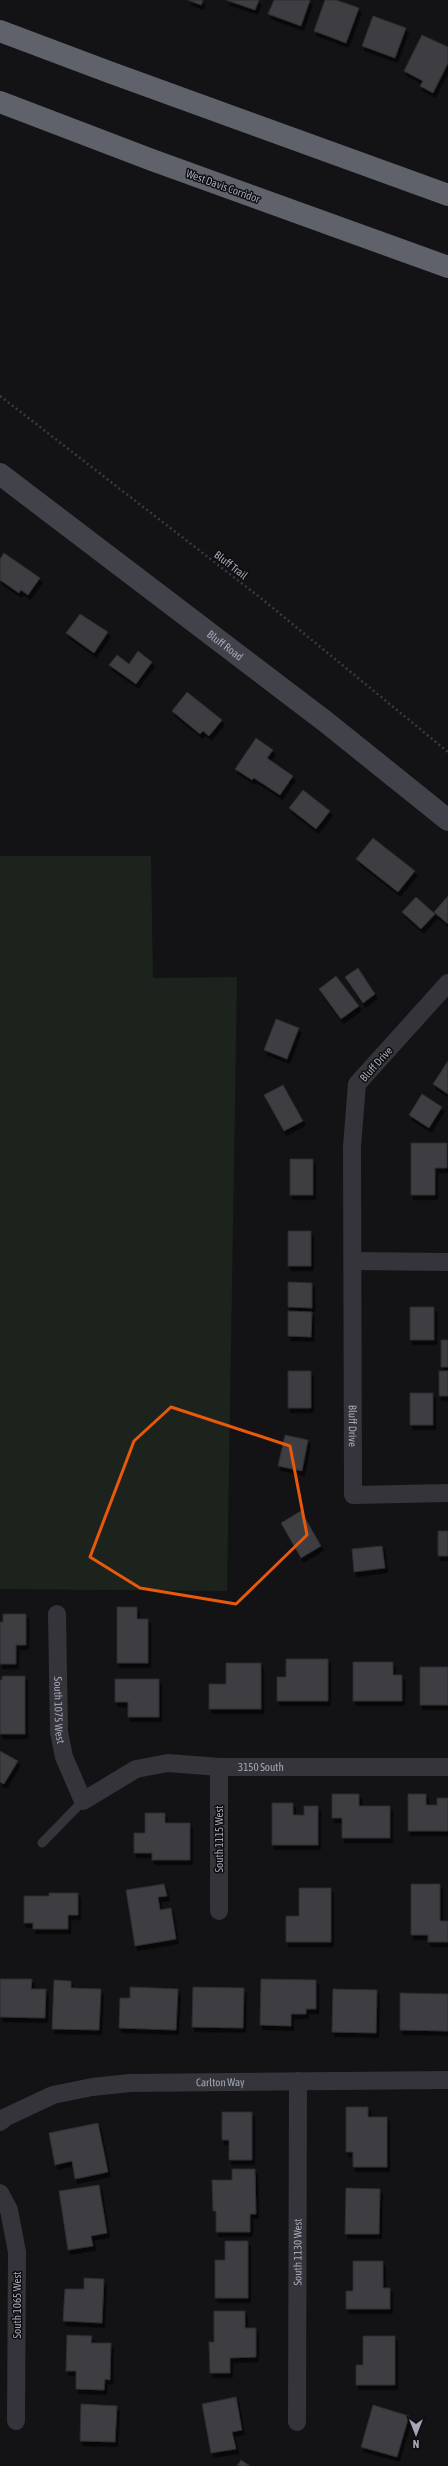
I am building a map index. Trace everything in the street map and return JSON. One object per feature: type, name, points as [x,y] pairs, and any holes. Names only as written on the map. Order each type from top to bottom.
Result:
[{"type":"highway","points":[[0,30],[116,75],[448,195]]},
{"type":"highway","name":"West Davis Corridor","points":[[0,102],[152,160],[448,267]]},
{"type":"main road","name":"Bluff Road","points":[[0,474],[320,717],[448,820]]},
{"type":"street","name":"Bluff Drive","points":[[448,983],[357,1084],[352,1146],[353,1495],[448,1493]]},
{"type":"street","points":[[353,1261],[448,1262]]},
{"type":"street","name":"South 1075 West","points":[[57,1614],[59,1732],[64,1757],[83,1802]]},
{"type":"street","name":"3150 South","points":[[83,1802],[136,1769],[168,1763],[219,1767],[448,1767]]},
{"type":"street","name":"South 1115 West","points":[[219,1767],[219,1911]]},
{"type":"street","name":"Carlton Way","points":[[2,2116],[54,2095],[92,2087],[130,2083],[448,2080]]},
{"type":"street","name":"South 1130 West","points":[[298,2081],[298,2422]]},
{"type":"street","name":"South 1065 West","points":[[0,2193],[9,2210],[17,2252],[16,2421]]},
{"type":"lane","points":[[42,1843],[83,1802]]},
{"type":"path","name":"Bluff Trail","points":[[0,396],[262,599],[448,752]]},
{"type":"highlighted area","points":[[171,1407],[290,1446],[307,1535],[236,1604],[140,1588],[90,1557],[134,1441]]},
{"type":"shaded area","points":[[0,856],[151,856],[153,978],[237,977],[227,1591],[0,1589]]},
{"type":"building","points":[[188,0],[203,0],[201,5]]},
{"type":"building","points":[[226,0],[259,0],[255,10]]},
{"type":"building","points":[[274,0],[310,0],[301,26],[268,14]]},
{"type":"building","points":[[325,0],[336,0],[359,8],[346,43],[314,31]]},
{"type":"building","points":[[373,16],[406,28],[395,58],[362,46]]},
{"type":"building","points":[[422,35],[448,47],[448,63],[433,93],[420,86],[423,81],[404,71]]},
{"type":"building","points":[[4,553],[40,578],[28,595],[21,590],[19,593],[0,580],[0,559]]},
{"type":"building","points":[[80,614],[108,632],[94,653],[66,633]]},
{"type":"building","points":[[138,651],[152,662],[136,684],[109,665],[117,655],[129,664]]},
{"type":"building","points":[[187,692],[222,720],[209,736],[203,731],[200,734],[172,711]]},
{"type":"building","points":[[256,738],[273,750],[267,758],[293,776],[280,795],[254,778],[252,780],[235,769]]},
{"type":"building","points":[[303,790],[330,811],[316,829],[289,808]]},
{"type":"building","points":[[373,838],[415,871],[398,892],[356,859]]},
{"type":"building","points":[[448,896],[448,924],[434,912]]},
{"type":"building","points":[[416,897],[435,914],[421,929],[402,912]]},
{"type":"building","points":[[358,968],[375,994],[363,1003],[345,977]]},
{"type":"building","points":[[336,976],[359,1006],[341,1019],[319,989]]},
{"type":"building","points":[[276,1019],[299,1028],[287,1059],[264,1050]]},
{"type":"building","points":[[448,1061],[448,1094],[433,1084]]},
{"type":"building","points":[[283,1085],[303,1121],[284,1131],[264,1095]]},
{"type":"building","points":[[422,1094],[442,1107],[429,1128],[409,1115]]},
{"type":"building","points":[[411,1143],[447,1143],[447,1168],[435,1168],[435,1195],[411,1195]]},
{"type":"building","points":[[290,1159],[313,1159],[313,1195],[290,1195]]},
{"type":"building","points":[[288,1231],[311,1231],[311,1266],[288,1266]]},
{"type":"building","points":[[288,1282],[312,1283],[312,1308],[288,1307]]},
{"type":"building","points":[[410,1307],[434,1307],[434,1340],[410,1340]]},
{"type":"building","points":[[288,1311],[312,1312],[311,1337],[288,1336]]},
{"type":"building","points":[[441,1340],[448,1340],[448,1367],[441,1367]]},
{"type":"building","points":[[288,1371],[311,1371],[311,1408],[288,1408]]},
{"type":"building","points":[[439,1371],[448,1371],[448,1396],[439,1396]]},
{"type":"building","points":[[410,1393],[433,1393],[433,1425],[410,1425]]},
{"type":"building","points":[[285,1435],[308,1440],[302,1471],[278,1466]]},
{"type":"building","points":[[301,1511],[321,1546],[301,1558],[281,1523]]},
{"type":"building","points":[[438,1531],[448,1531],[448,1556],[438,1556]]},
{"type":"building","points":[[382,1546],[385,1568],[354,1572],[352,1549]]},
{"type":"building","points":[[117,1607],[137,1607],[137,1619],[148,1619],[148,1663],[117,1663]]},
{"type":"building","points":[[3,1614],[26,1614],[26,1645],[16,1645],[16,1664],[0,1664],[0,1622],[3,1622]]},
{"type":"building","points":[[286,1659],[328,1659],[328,1701],[277,1701],[277,1677],[286,1677]]},
{"type":"building","points":[[353,1662],[393,1662],[393,1675],[402,1675],[402,1701],[353,1701]]},
{"type":"building","points":[[226,1663],[261,1663],[261,1709],[209,1709],[209,1684],[226,1684]]},
{"type":"building","points":[[420,1667],[448,1667],[448,1705],[420,1705]]},
{"type":"building","points":[[2,1676],[25,1676],[25,1734],[0,1734],[0,1680],[2,1680]]},
{"type":"building","points":[[115,1679],[159,1679],[159,1717],[128,1717],[128,1702],[115,1702]]},
{"type":"building","points":[[0,1751],[18,1761],[4,1784],[0,1782]]},
{"type":"building","points":[[332,1794],[359,1794],[359,1806],[390,1806],[390,1838],[342,1838],[342,1818],[332,1818]]},
{"type":"building","points":[[408,1794],[426,1794],[426,1805],[437,1805],[437,1798],[448,1798],[448,1831],[408,1831]]},
{"type":"building","points":[[272,1803],[293,1803],[293,1815],[304,1815],[304,1806],[318,1806],[318,1845],[272,1845]]},
{"type":"building","points":[[145,1813],[165,1813],[165,1823],[190,1823],[190,1860],[152,1860],[152,1853],[134,1853],[134,1833],[145,1833]]},
{"type":"building","points":[[164,1884],[167,1896],[158,1897],[160,1910],[171,1908],[176,1939],[135,1946],[126,1890]]},
{"type":"building","points":[[411,1884],[440,1884],[440,1921],[448,1921],[448,1942],[428,1942],[428,1935],[411,1935]]},
{"type":"building","points":[[299,1888],[331,1888],[331,1942],[286,1942],[286,1916],[299,1916]]},
{"type":"building","points":[[49,1893],[78,1893],[78,1915],[68,1915],[68,1929],[33,1929],[33,1923],[24,1923],[24,1896],[49,1896]]},
{"type":"building","points":[[0,1979],[32,1979],[31,1989],[46,1989],[45,2018],[0,2017]]},
{"type":"building","points":[[261,1979],[316,1980],[316,2009],[306,2009],[306,2014],[291,2014],[291,2026],[260,2025]]},
{"type":"building","points":[[54,1980],[71,1981],[71,1988],[101,1989],[99,2030],[52,2029]]},
{"type":"building","points":[[130,1987],[178,1989],[176,2030],[119,2028],[120,1998],[130,1998]]},
{"type":"building","points":[[193,1987],[244,1988],[243,2028],[192,2027]]},
{"type":"building","points":[[333,1989],[377,1990],[376,2033],[332,2032]]},
{"type":"building","points":[[400,1993],[448,1994],[448,2031],[400,2030]]},
{"type":"building","points":[[346,2107],[368,2107],[368,2117],[387,2117],[387,2167],[353,2167],[353,2152],[346,2152]]},
{"type":"building","points":[[222,2112],[252,2112],[252,2160],[229,2160],[229,2140],[222,2140]]},
{"type":"building","points":[[98,2123],[108,2172],[75,2179],[72,2161],[55,2165],[49,2133]]},
{"type":"building","points":[[232,2169],[255,2169],[256,2214],[250,2214],[250,2232],[216,2232],[216,2211],[213,2211],[212,2180],[232,2180]]},
{"type":"building","points":[[99,2185],[107,2233],[91,2236],[93,2246],[68,2250],[59,2191]]},
{"type":"building","points":[[346,2188],[380,2189],[379,2234],[345,2234]]},
{"type":"building","points":[[225,2241],[248,2241],[248,2298],[215,2298],[215,2260],[225,2260]]},
{"type":"building","points":[[353,2261],[383,2261],[383,2288],[390,2288],[390,2309],[346,2309],[346,2291],[353,2291]]},
{"type":"building","points":[[84,2278],[104,2279],[102,2323],[63,2321],[65,2289],[84,2289]]},
{"type":"building","points":[[214,2311],[245,2311],[245,2328],[256,2328],[256,2357],[230,2358],[230,2373],[210,2373],[209,2342],[214,2342]]},
{"type":"building","points":[[67,2335],[92,2336],[91,2343],[111,2343],[110,2380],[105,2379],[104,2390],[76,2389],[76,2371],[66,2371]]},
{"type":"building","points":[[363,2336],[395,2336],[395,2385],[356,2385],[356,2365],[363,2365]]},
{"type":"building","points":[[236,2397],[242,2430],[232,2432],[236,2449],[211,2453],[202,2404]]},
{"type":"building","points":[[81,2404],[117,2406],[115,2442],[80,2441]]},
{"type":"building","points":[[373,2405],[409,2416],[397,2457],[361,2447]]},
{"type":"building","points":[[241,2460],[250,2466],[237,2466]]}]
